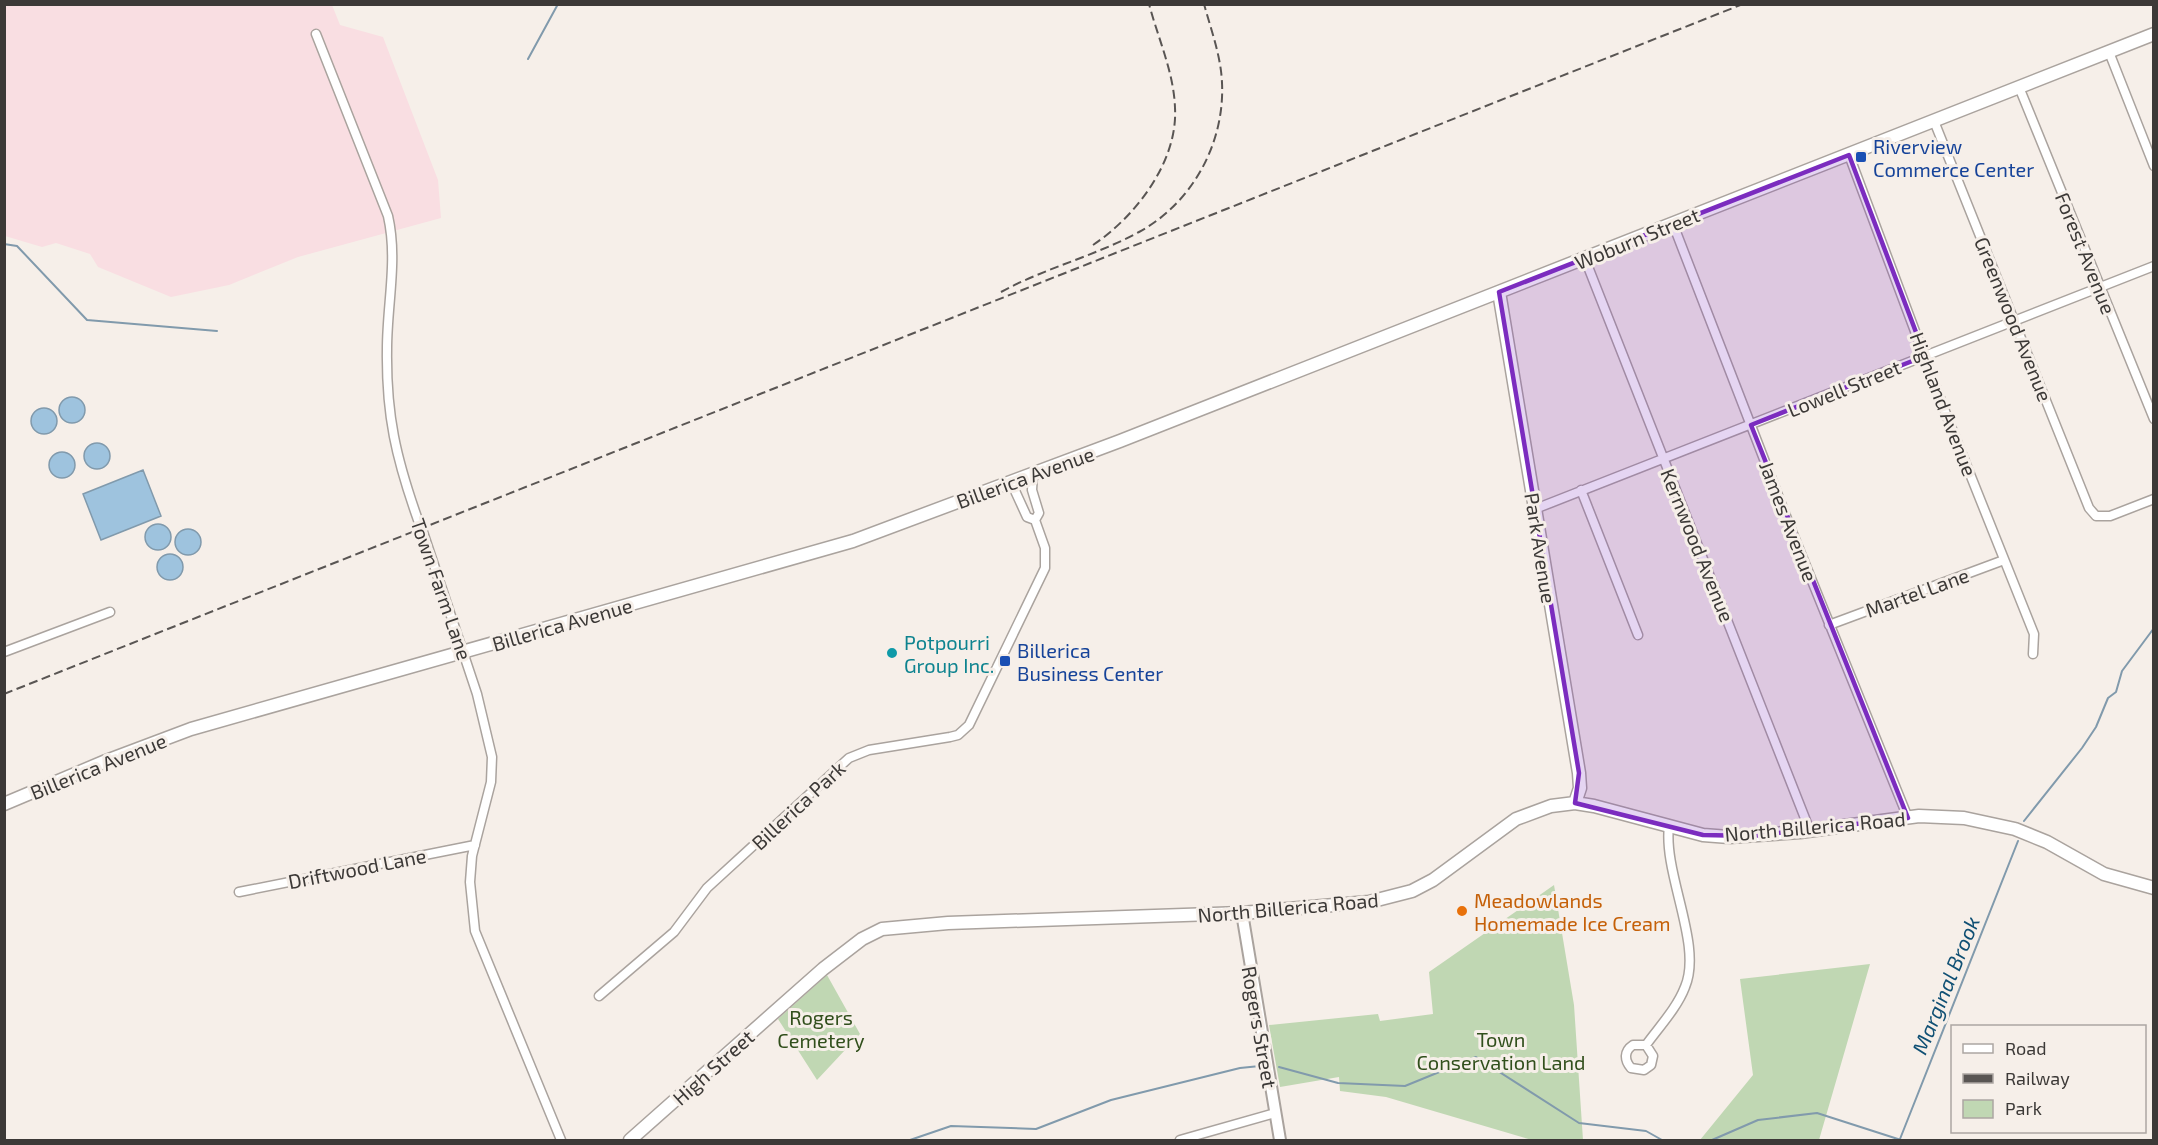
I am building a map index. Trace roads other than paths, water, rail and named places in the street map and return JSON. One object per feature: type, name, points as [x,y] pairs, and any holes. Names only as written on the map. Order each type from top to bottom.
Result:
[{"type":"main road","name":"Woburn Street","points":[[1120,441],[2154,34]]},
{"type":"main road","name":"Park Avenue","points":[[1499,292],[1579,773],[1580,788],[1575,803]]},
{"type":"main road","name":"Billerica Avenue","points":[[4,804],[191,729],[853,541],[1120,441]]},
{"type":"main road","name":"North Billerica Road","points":[[882,929],[948,923],[1242,913],[1369,902],[1396,897],[1432,880],[1516,819],[1551,806],[1575,803],[1703,835],[1729,837],[1810,831],[1908,818],[1945,816],[2003,825],[2047,842],[2104,873],[2154,888]]},
{"type":"main road","name":"High Street","points":[[630,1140],[830,963],[862,939],[882,929]]},
{"type":"street","name":"Town Farm Lane","points":[[316,34],[388,216],[393,239],[387,349],[387,411],[396,455],[463,651],[488,733],[492,757],[491,782],[475,845],[470,882],[475,931],[561,1140]]},
{"type":"street","points":[[2109,52],[2154,166]]},
{"type":"street","name":"Forest Avenue","points":[[2019,87],[2154,419]]},
{"type":"street","name":"Greenwood Avenue","points":[[1934,121],[2086,502],[2096,516],[2110,516],[2154,499]]},
{"type":"street","name":"Highland Avenue","points":[[1849,155],[1924,356],[2034,634],[2034,654]]},
{"type":"street","name":"James Avenue","points":[[1673,224],[1829,625],[1908,818]]},
{"type":"street","name":"Kernwood Avenue","points":[[1585,259],[1810,831]]},
{"type":"street","name":"Lowell Street","points":[[1535,509],[2154,266]]},
{"type":"street","name":"Billerica Park","points":[[599,996],[674,932],[707,888],[849,758],[869,750],[958,735],[969,725],[1043,577],[1045,548],[1035,520],[1039,513],[1032,490],[1033,474]]},
{"type":"street","name":"Billerica Park","points":[[1011,482],[1027,517],[1035,520]]},
{"type":"street","points":[[1581,490],[1638,635]]},
{"type":"street","name":"Martel Lane","points":[[1829,625],[2004,560]]},
{"type":"street","points":[[4,652],[110,612]]},
{"type":"street","points":[[1646,1045],[1681,995],[1690,972],[1689,952],[1670,856],[1669,826]]},
{"type":"street","name":"Driftwood Lane","points":[[239,892],[475,845]]},
{"type":"street","name":"Rogers Street","points":[[1242,913],[1280,1140]]},
{"type":"street","points":[[1180,1140],[1275,1113]]},
{"type":"water","points":[[72,397],[81,401],[85,410],[81,419],[72,423],[63,419],[59,410],[63,401]]},
{"type":"water","points":[[44,408],[53,412],[57,421],[53,430],[44,434],[35,430],[31,421],[35,412]]},
{"type":"water","points":[[97,443],[106,447],[110,456],[106,465],[97,469],[88,465],[84,456],[88,447]]},
{"type":"water","points":[[62,452],[71,456],[75,465],[71,474],[62,478],[53,474],[49,465],[53,456]]},
{"type":"water","points":[[143,470],[161,516],[101,540],[83,494]]},
{"type":"water","points":[[158,524],[167,528],[171,537],[167,546],[158,550],[149,546],[145,537],[149,528]]},
{"type":"water","points":[[188,529],[197,533],[201,542],[197,551],[188,555],[179,551],[175,542],[179,533]]},
{"type":"water","points":[[170,554],[179,558],[183,567],[179,576],[170,580],[161,576],[157,567],[161,558]]},
{"type":"waterway","points":[[528,59],[558,4]]},
{"type":"waterway","points":[[4,244],[17,246],[87,320],[217,331]]},
{"type":"waterway","name":"Marginal Brook","points":[[2024,821],[2082,748],[2096,727],[2108,698],[2116,692],[2122,671],[2154,628]]},
{"type":"waterway","name":"Marginal Brook","points":[[1900,1139],[2018,841]]},
{"type":"waterway","points":[[1279,1067],[1338,1083],[1405,1086],[1476,1057],[1579,1123],[1646,1131],[1662,1140]]},
{"type":"waterway","points":[[910,1140],[951,1126],[1036,1129],[1111,1100],[1240,1068],[1260,1066]]},
{"type":"waterway","points":[[1712,1140],[1758,1120],[1817,1113],[1901,1140]]},
{"type":"railway","points":[[1093,245],[1124,219],[1151,186],[1169,148],[1174,128],[1175,108],[1172,82],[1149,4]]},
{"type":"railway","points":[[1001,292],[1139,232],[1177,203],[1192,184],[1214,142],[1220,119],[1222,95],[1220,62],[1204,4]]},
{"type":"railway","points":[[4,694],[1743,4]]},
{"type":"place","name":"Riverview Commerce Center","points":[[1861,157]]},
{"type":"place","name":"Potpourri Group Inc.","points":[[892,653]]},
{"type":"place","name":"Billerica Business Center","points":[[1005,661]]},
{"type":"place","name":"Meadowlands Homemade Ice Cream","points":[[1462,911]]},
{"type":"park label","name":"Rogers Cemetery","points":[[821,1028]]},
{"type":"park label","name":"Town Conservation Land","points":[[1501,1050]]}]
